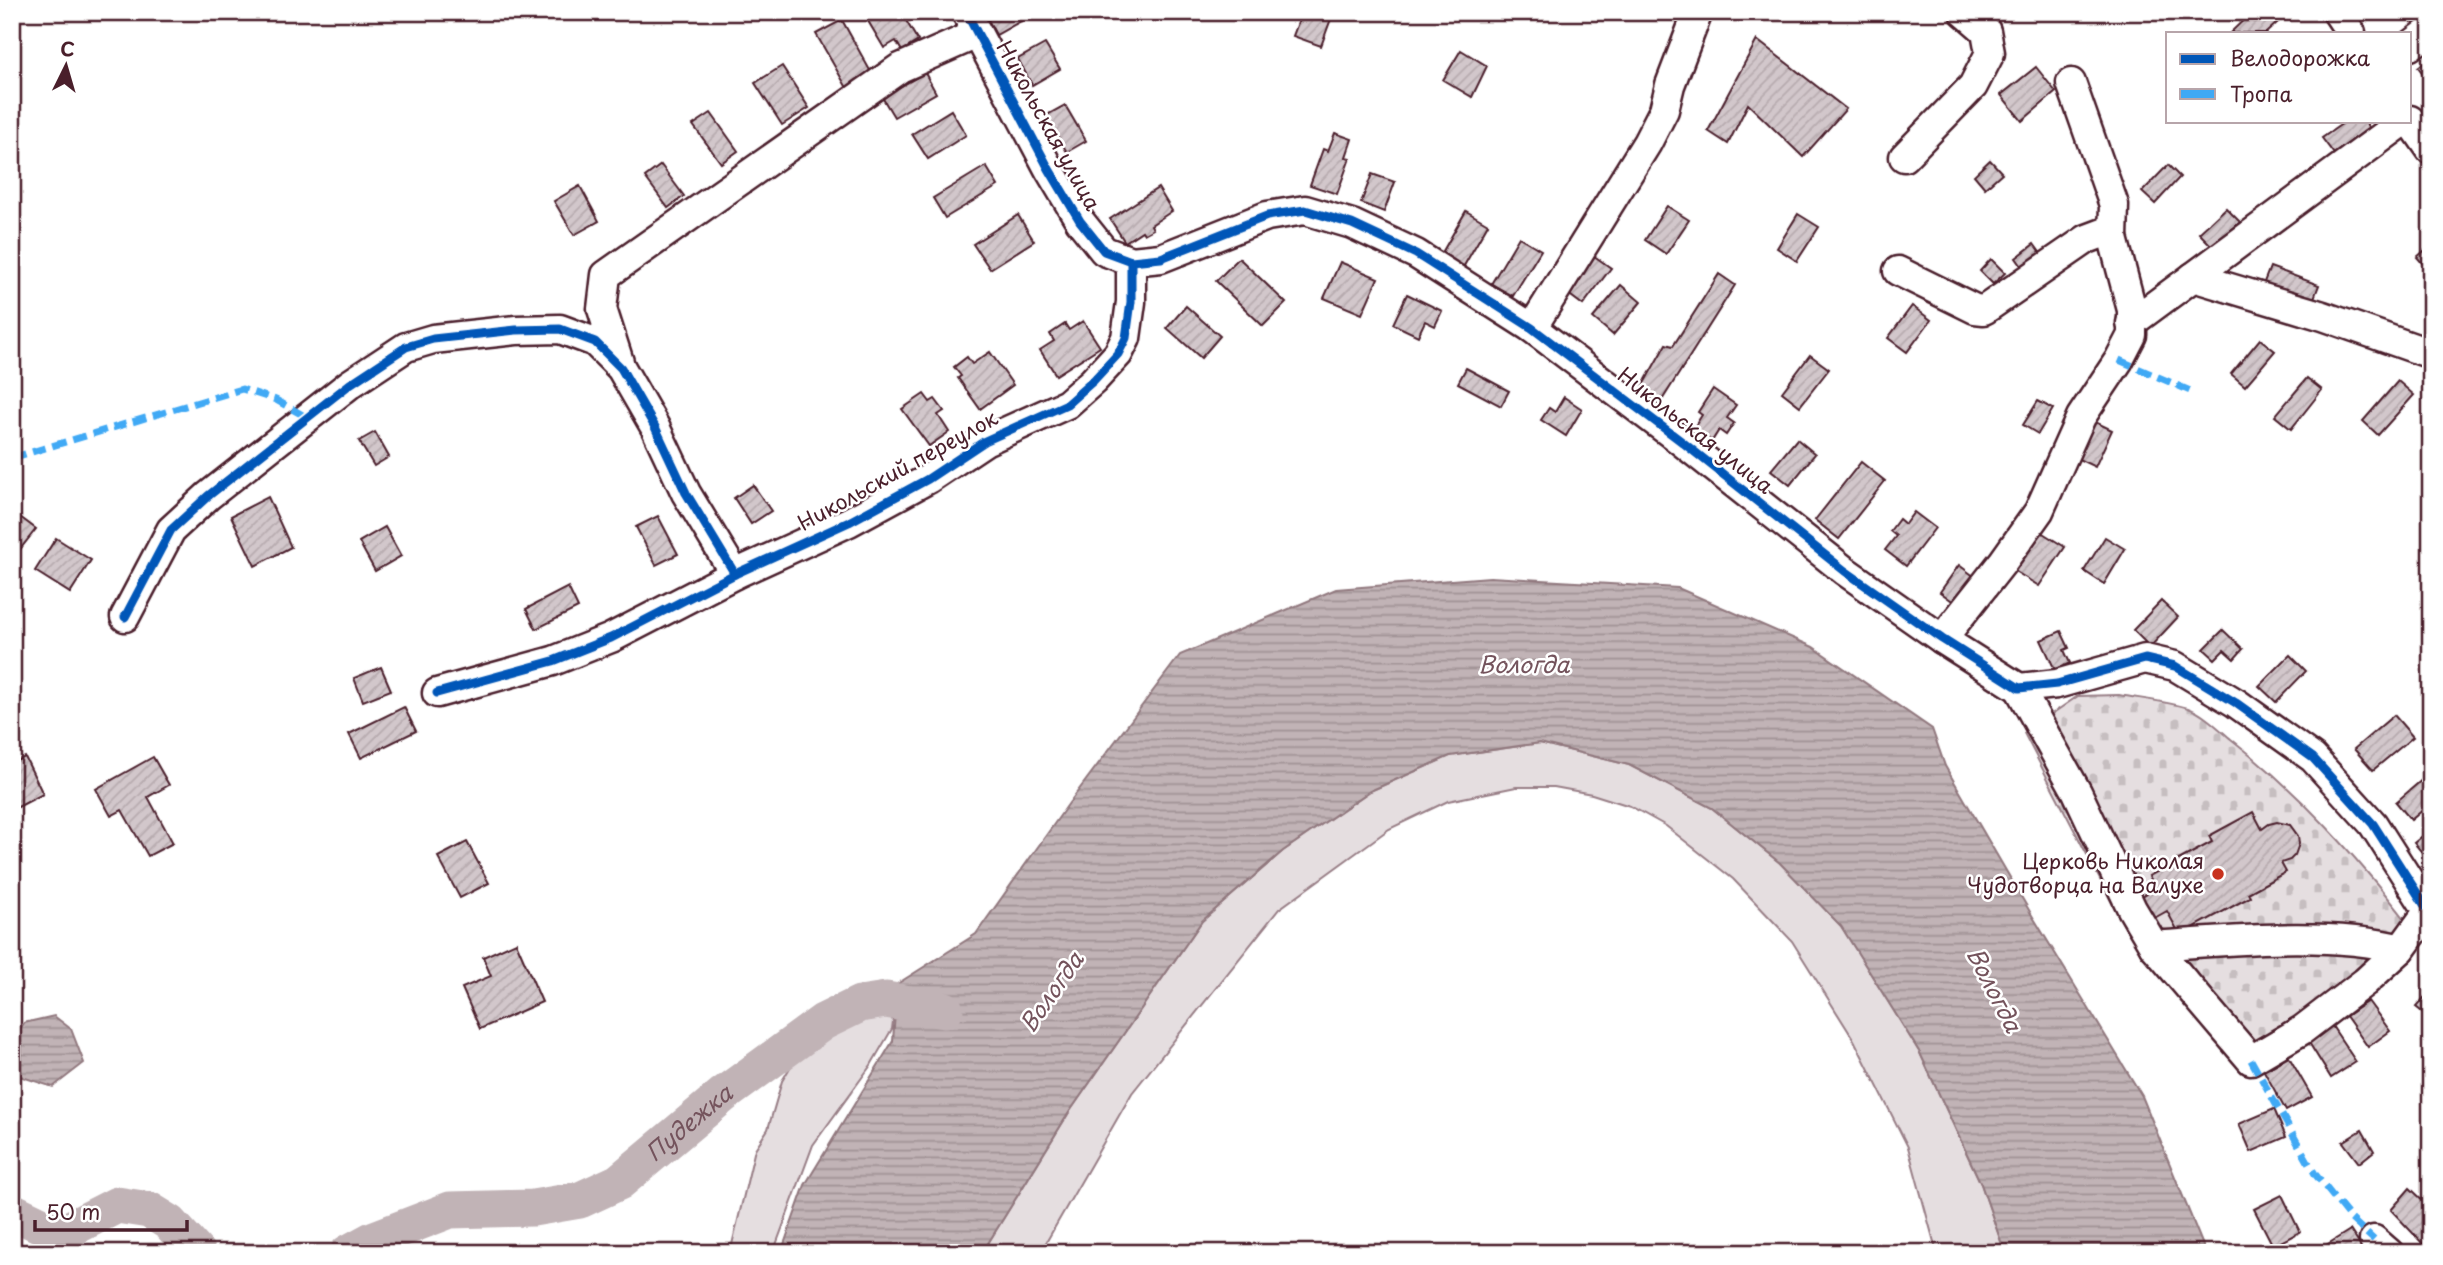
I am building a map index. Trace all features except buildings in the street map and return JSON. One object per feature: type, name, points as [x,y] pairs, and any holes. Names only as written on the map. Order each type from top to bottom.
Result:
[{"type":"street","points":[[1532,328],[1664,110],[1670,85],[1698,12]]},
{"type":"street","points":[[1904,158],[1973,86],[1990,53],[1986,32],[1964,12]]},
{"type":"street","points":[[2337,12],[2350,32]]},
{"type":"street","points":[[734,574],[686,493],[655,427],[621,368],[602,309],[606,275],[900,68],[971,23]]},
{"type":"street","name":"Никольская улица","points":[[971,23],[1049,169],[1080,221],[1104,251],[1131,261],[1161,258],[1267,216],[1305,211],[1353,224],[1416,254],[1532,328],[1681,440],[1845,571],[1942,639],[2019,688]]},
{"type":"street","points":[[2412,44],[2431,30]]},
{"type":"street","points":[[1942,639],[2039,511],[2081,417],[2119,360],[2132,335],[2132,310],[2113,238],[2114,205],[2071,83]]},
{"type":"street","points":[[2131,323],[2403,122]]},
{"type":"street","points":[[1898,271],[1975,309],[1984,310],[2087,239],[2103,233],[2113,238]]},
{"type":"street","name":"Никольский переулок","points":[[437,693],[553,661],[611,638],[734,574],[849,522],[928,479],[985,440],[1067,404],[1118,354],[1126,338],[1131,302],[1131,261]]},
{"type":"street","points":[[2193,277],[2323,316],[2431,354]]},
{"type":"street","points":[[125,617],[171,530],[208,496],[350,384],[406,347],[433,339],[474,333],[560,330],[595,342],[621,368]]},
{"type":"street","points":[[2145,659],[2175,666],[2236,703],[2314,758],[2373,824],[2429,914],[2401,949],[2365,982],[2302,1030],[2251,1060],[2154,946],[2132,909],[2077,792],[2019,688],[2057,684],[2145,659]]},
{"type":"street","points":[[2154,946],[2246,939],[2329,940],[2401,949]]},
{"type":"green space","points":[[2119,695],[2188,708],[2211,722],[2304,803],[2369,874],[2409,924],[2384,952],[2247,1054],[2153,963],[2125,928],[2024,733],[2078,696]]},
{"type":"green space","points":[[1540,743],[1629,765],[1712,808],[1780,863],[1841,926],[1920,1053],[1981,1184],[2005,1253],[1937,1253],[1908,1147],[1854,1040],[1792,941],[1733,879],[1666,826],[1630,806],[1592,794],[1554,787],[1516,787],[1448,801],[1389,829],[1279,909],[1132,1093],[1040,1253],[982,1253],[1068,1114],[1202,921],[1283,851],[1370,791],[1450,756]]},
{"type":"green space","points":[[881,1008],[889,1013],[893,1021],[892,1029],[871,1065],[813,1145],[773,1253],[730,1253],[755,1149],[768,1129],[782,1081],[791,1066],[803,1052],[863,1010]]},
{"type":"water","name":"Вологда","points":[[1490,577],[1678,588],[1813,647],[1932,729],[1945,766],[2142,1096],[2206,1253],[2005,1253],[1981,1184],[1920,1053],[1841,926],[1780,863],[1712,808],[1629,765],[1540,743],[1450,756],[1370,791],[1283,851],[1202,921],[1068,1114],[982,1253],[781,1253],[805,1185],[893,1041],[897,984],[976,934],[1069,803],[1180,655],[1336,589]]},
{"type":"water","points":[[54,1016],[71,1029],[84,1063],[53,1087],[13,1074],[12,1041],[24,1023]]},
{"type":"waterway","name":"Пудежка","points":[[348,1253],[372,1240],[450,1210],[533,1208],[580,1200],[619,1182],[723,1095],[823,1022],[860,1004],[886,1000],[945,1010]]},
{"type":"waterway","name":"Пудежка","points":[[12,1211],[49,1229],[66,1231],[117,1205],[149,1210],[170,1223],[197,1253]]},
{"type":"marked path","points":[[2119,360],[2195,393]]},
{"type":"marked path","points":[[12,458],[242,389],[276,400],[308,418]]},
{"type":"marked path","points":[[2251,1060],[2315,1174],[2351,1219],[2374,1240]]},
{"type":"cycle path","points":[[966,12],[1049,169],[1080,221],[1104,251],[1131,261],[1161,258],[1267,216],[1305,210],[1352,224],[1416,254],[1532,328],[1681,441],[1845,571],[1942,639],[2019,688],[2057,684],[2145,659],[2175,666],[2236,703],[2313,758],[2373,824],[2431,915]]},
{"type":"cycle path","points":[[437,693],[553,661],[611,638],[735,574],[849,522],[928,479],[985,441],[1067,404],[1118,354],[1126,338],[1131,302],[1131,261]]},
{"type":"cycle path","points":[[125,617],[171,530],[208,496],[350,384],[406,347],[433,339],[516,330],[560,329],[595,342],[621,368],[655,427],[686,493],[735,574]]},
{"type":"place","name":"Церковь Николая Чудотворца на Валухе","points":[[2218,874]]}]
